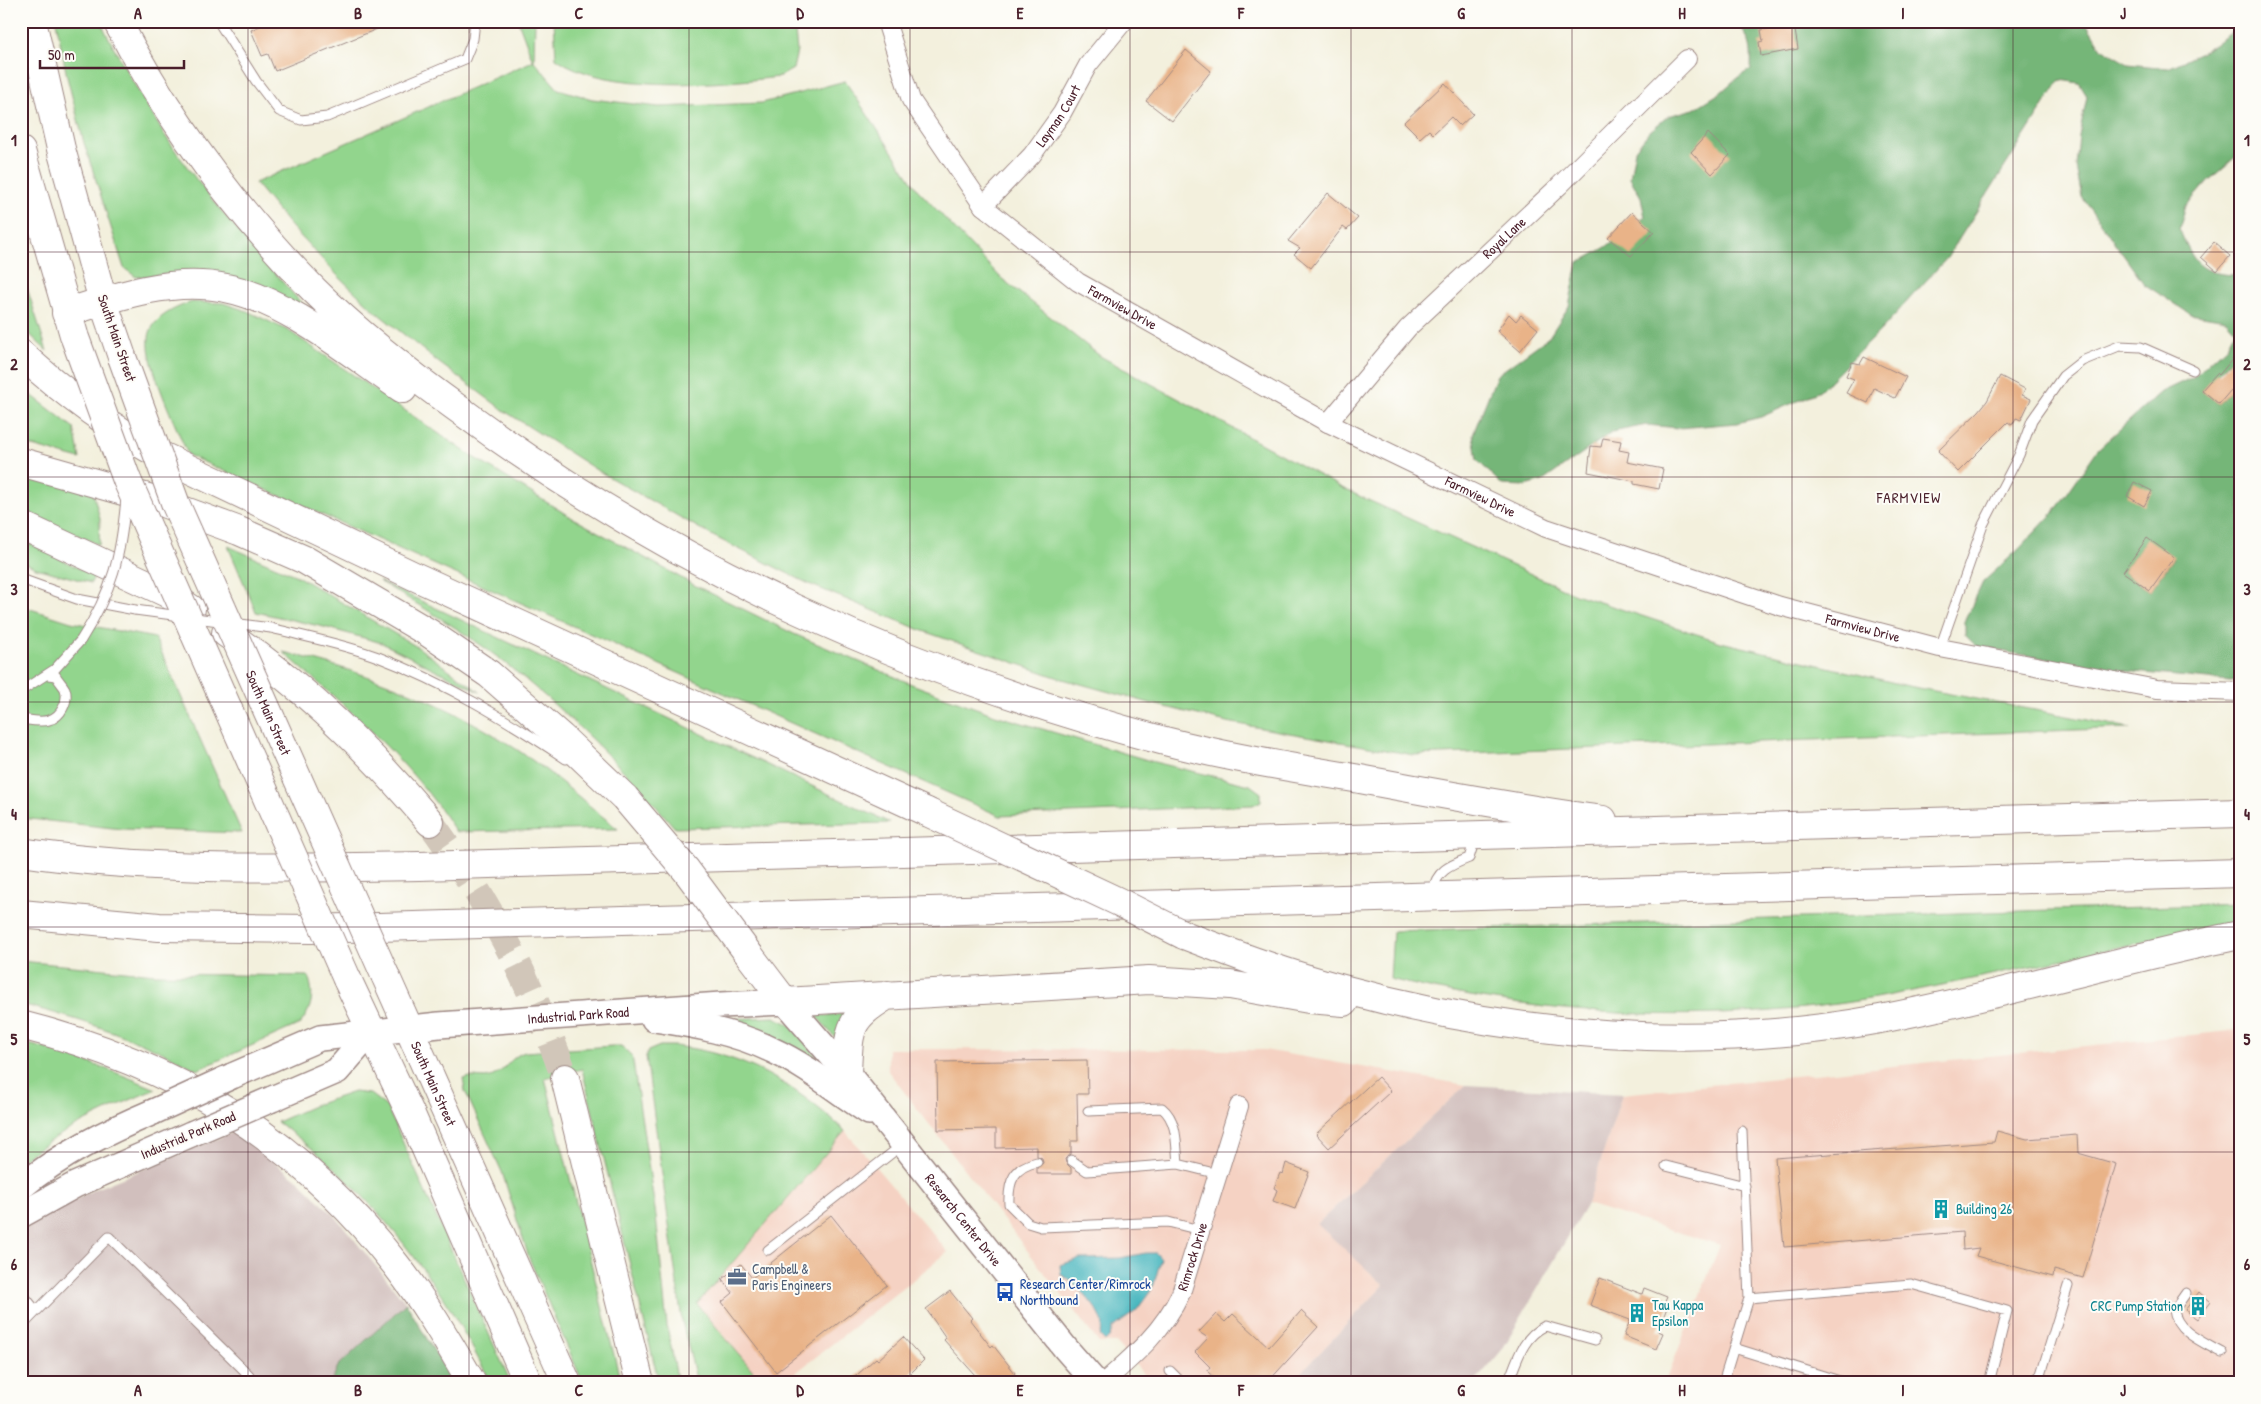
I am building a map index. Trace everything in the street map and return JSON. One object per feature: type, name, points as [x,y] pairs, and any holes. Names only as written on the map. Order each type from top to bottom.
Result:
[{"type":"main road","name":"South Main Street","points":[[32,21],[61,149],[103,301],[176,505],[567,1383]]},
{"type":"main road","points":[[117,21],[178,126],[208,168],[263,236],[315,291],[356,330],[415,378],[490,433],[591,500],[647,533],[744,585],[864,640],[996,690],[1151,737],[1238,758],[1427,792],[1612,821],[1642,832]]},
{"type":"main road","points":[[21,151],[71,325],[127,480],[347,979],[412,1117],[528,1383]]},
{"type":"main road","points":[[71,325],[103,301],[148,290],[192,286],[226,288],[253,296],[297,318],[454,423],[490,433]]},
{"type":"main road","points":[[21,354],[88,409],[134,441],[162,456],[414,576],[1119,902],[1184,935],[1287,973],[1331,986],[1434,1011]]},
{"type":"main road","points":[[21,462],[155,500],[239,531],[306,560],[429,633],[489,674],[561,737],[625,798],[696,883],[785,1002],[889,994],[1149,980],[1176,981],[1230,986],[1309,999],[1434,1011],[1518,1025],[1614,1035],[1695,1036],[1791,1030],[1898,1015],[2193,944],[2240,935]]},
{"type":"main road","points":[[21,525],[167,593],[257,654],[365,749],[430,822]]},
{"type":"main road","points":[[21,852],[155,865],[305,868],[1642,832],[2240,813]]},
{"type":"main road","points":[[21,914],[159,927],[311,929],[2240,873]]},
{"type":"main road","points":[[847,1072],[850,1031],[866,1007],[889,994]]},
{"type":"main road","name":"Industrial Park Road","points":[[21,1187],[77,1147],[320,1038],[409,1028],[612,1012],[785,1002]]},
{"type":"main road","name":"Research Center Drive","points":[[785,1002],[847,1072],[1066,1348],[1096,1383]]},
{"type":"main road","name":"Research Center Drive","points":[[612,1012],[709,1028],[754,1042],[794,1062],[897,1135]]},
{"type":"main road","points":[[21,1025],[68,1036],[120,1054],[163,1074],[222,1106],[279,1146],[361,1222],[396,1266],[434,1319],[472,1383]]},
{"type":"main road","name":"Industrial Park Road","points":[[21,1215],[75,1185],[338,1071],[371,1032]]},
{"type":"main road","points":[[564,1078],[640,1383]]},
{"type":"street","name":"Farmview Drive","points":[[886,21],[911,100],[984,206],[1078,282],[1328,423],[1546,528],[1780,606],[1940,648],[2157,689],[2240,692]]},
{"type":"street","name":"Layman Court","points":[[984,206],[1032,156],[1062,113],[1088,65],[1124,21]]},
{"type":"street","name":"Royal Lane","points":[[1328,423],[1408,328],[1559,186],[1686,59]]},
{"type":"street","name":"Rimrock Drive","points":[[1103,1383],[1144,1347],[1169,1316],[1181,1293],[1239,1106]]},
{"type":"lane","points":[[218,21],[256,81],[280,111],[302,120],[327,117],[465,59],[473,38],[475,21]]},
{"type":"lane","points":[[1940,648],[1983,525],[2019,454],[2032,420],[2063,376],[2082,361],[2119,346],[2141,347],[2193,370]]},
{"type":"lane","points":[[21,691],[48,675],[81,640],[105,596],[119,556],[127,480]]},
{"type":"lane","points":[[21,579],[77,599],[135,610],[271,628],[376,656],[435,681],[491,710],[625,798]]},
{"type":"lane","points":[[21,719],[48,721],[58,716],[66,702],[65,688],[56,676],[48,675]]},
{"type":"lane","points":[[1433,897],[1436,878],[1451,865],[1469,858],[1476,836]]},
{"type":"lane","points":[[1088,1111],[1162,1108],[1171,1115],[1178,1164]]},
{"type":"lane","points":[[1723,1383],[1749,1298],[1742,1131]]},
{"type":"lane","points":[[768,1250],[897,1135]]},
{"type":"lane","points":[[1071,1160],[1087,1170],[1178,1164],[1218,1174]]},
{"type":"lane","points":[[1037,1162],[1024,1165],[1015,1174],[1008,1190],[1008,1204],[1028,1223],[1041,1227],[1168,1222],[1200,1230]]},
{"type":"lane","points":[[1666,1166],[1744,1186]]},
{"type":"lane","points":[[21,1327],[109,1237],[249,1375],[242,1383]]},
{"type":"lane","points":[[1749,1298],[1912,1284],[2007,1312],[1989,1383]]},
{"type":"lane","points":[[2033,1383],[2041,1374],[2068,1286]]},
{"type":"lane","points":[[21,1292],[36,1311]]},
{"type":"lane","points":[[2186,1294],[2174,1310],[2176,1321],[2186,1331],[2222,1353]]},
{"type":"lane","points":[[1508,1383],[1523,1345],[1536,1331],[1545,1326],[1595,1340]]},
{"type":"lane","points":[[1734,1348],[1846,1383]]},
{"type":"lane","points":[[1170,1371],[1182,1383]]},
{"type":"shaded area","points":[[2240,1030],[2240,1383],[1665,1383],[1720,1245],[1587,1204],[1622,1094]]},
{"type":"shaded area","points":[[888,1049],[1264,1050],[1466,1085],[1318,1223],[1384,1285],[1291,1383],[1148,1383],[1148,1379],[1116,1343],[1099,1343],[888,1071]]},
{"type":"shaded area","points":[[1466,1085],[1622,1094],[1587,1204],[1502,1350],[1474,1383],[1291,1383],[1384,1285],[1317,1224]]},
{"type":"shaded area","points":[[845,1131],[948,1252],[783,1383],[763,1383],[697,1304]]},
{"type":"shaded area","points":[[234,1132],[299,1181],[335,1216],[406,1303],[338,1366],[331,1383],[21,1383],[21,1231],[93,1190]]},
{"type":"green space","points":[[56,21],[100,21],[139,92],[180,157],[231,223],[304,306],[170,274],[136,277],[124,268],[84,143],[67,77]]},
{"type":"green space","points":[[518,21],[535,21],[534,61],[558,89],[592,99],[659,107],[762,103],[845,81],[917,189],[1001,278],[1100,356],[1346,490],[1575,594],[1721,642],[1908,686],[2130,728],[1414,755],[1227,722],[1059,678],[923,631],[809,584],[713,536],[595,469],[506,412],[438,362],[376,312],[338,276],[289,224],[255,183],[533,61]]},
{"type":"green space","points":[[554,21],[794,21],[797,51],[793,69],[779,77],[696,84],[632,82],[603,77],[577,69],[556,58]]},
{"type":"green space","points":[[1735,21],[2085,21],[2101,48],[2128,64],[2168,68],[2201,53],[2240,27],[2240,153],[2208,181],[2186,206],[2179,228],[2189,250],[2200,265],[2216,273],[2240,275],[2240,344],[2235,348],[2239,351],[2202,390],[2219,404],[2231,390],[2234,391],[2238,386],[2240,387],[2240,680],[2230,681],[2113,670],[1977,647],[1965,635],[1965,620],[1983,582],[2019,549],[2055,511],[2098,449],[2161,392],[2193,377],[2227,346],[2235,330],[2226,320],[2190,314],[2144,284],[2082,197],[2076,167],[2079,136],[2087,96],[2079,83],[2060,80],[1947,258],[1880,331],[1820,391],[1761,417],[1737,423],[1679,428],[1647,425],[1612,432],[1543,481],[1525,486],[1502,485],[1477,460],[1473,434],[1497,375],[1549,337],[1569,306],[1578,263],[1606,247],[1645,217],[1641,197],[1630,178],[1635,150],[1649,132],[1668,116],[1694,109],[1720,93],[1751,69],[1749,43]],"holes":[[[2147,539],[2174,558],[2150,591],[2123,572]]]},
{"type":"green space","points":[[21,269],[47,351],[21,326]]},
{"type":"green space","points":[[192,302],[223,303],[247,311],[289,331],[473,457],[569,516],[694,585],[794,634],[914,685],[995,715],[1154,762],[1250,785],[1261,793],[1261,801],[1253,805],[1000,816],[188,455],[157,379],[149,348],[149,337],[154,324],[165,314]]},
{"type":"green space","points":[[21,387],[74,428],[80,459],[21,443]]},
{"type":"green space","points":[[21,472],[93,492],[100,519],[99,545],[21,509]]},
{"type":"green space","points":[[21,539],[94,576],[91,583],[36,568],[21,561]]},
{"type":"green space","points":[[228,546],[297,576],[419,648],[480,692],[382,643],[324,627],[256,612]]},
{"type":"green space","points":[[379,581],[890,823],[675,828],[592,739],[524,678],[471,638]]},
{"type":"green space","points":[[21,606],[71,622],[155,638],[242,833],[122,829],[21,818]]},
{"type":"green space","points":[[283,652],[316,660],[381,681],[474,723],[543,768],[618,829],[456,832],[438,806],[398,758],[353,714]]},
{"type":"green space","points":[[2240,904],[2240,923],[1875,998],[1814,1007],[1692,1015],[1570,1010],[1450,992],[1390,979],[1393,931]]},
{"type":"green space","points":[[21,961],[156,974],[308,976],[312,995],[310,1007],[300,1024],[197,1070],[155,1049],[111,1031],[21,1004]]},
{"type":"green space","points":[[847,1014],[837,1040],[816,1016]]},
{"type":"green space","points":[[774,1017],[789,1024],[840,1084],[703,1020]]},
{"type":"green space","points":[[21,1042],[90,1063],[156,1089],[86,1120],[53,1139],[21,1161]]},
{"type":"green space","points":[[621,1046],[632,1055],[656,1216],[667,1326],[678,1383],[659,1383],[582,1069],[545,1078],[621,1383],[583,1383],[529,1258],[502,1172],[465,1091],[463,1079],[493,1076],[525,1052]]},
{"type":"green space","points":[[660,1046],[675,1046],[724,1056],[767,1074],[807,1099],[845,1131],[697,1304],[763,1383],[697,1383],[682,1321],[646,1056],[648,1051]]},
{"type":"green space","points":[[354,1092],[370,1094],[387,1107],[511,1383],[491,1383],[450,1309],[394,1231],[327,1161],[277,1122],[315,1105]]},
{"type":"green space","points":[[406,1303],[453,1383],[331,1383],[338,1366]]},
{"type":"water","points":[[1156,1253],[1161,1259],[1154,1284],[1136,1311],[1113,1328],[1110,1336],[1105,1341],[1100,1336],[1103,1324],[1097,1311],[1077,1287],[1061,1275],[1060,1265],[1079,1259],[1120,1258]]},
{"type":"building","points":[[271,21],[394,22],[275,71],[268,54],[262,56],[251,30]]},
{"type":"building","points":[[1794,24],[1798,49],[1761,56],[1759,42],[1763,41],[1761,30]]},
{"type":"building","points":[[1186,50],[1211,71],[1172,121],[1146,101]]},
{"type":"building","points":[[1445,83],[1473,114],[1460,126],[1451,117],[1433,134],[1429,130],[1420,138],[1404,122]]},
{"type":"building","points":[[1708,133],[1730,155],[1712,174],[1691,152]]},
{"type":"building","points":[[1328,193],[1358,218],[1347,230],[1343,227],[1311,268],[1294,254],[1300,248],[1288,241]]},
{"type":"building","points":[[1632,212],[1654,232],[1631,256],[1608,238]]},
{"type":"building","points":[[2214,242],[2230,256],[2217,271],[2201,257]]},
{"type":"building","points":[[1509,314],[1516,321],[1521,315],[1538,329],[1520,351],[1497,331]]},
{"type":"building","points":[[2240,350],[2240,383],[2219,404],[2202,390],[2217,373],[2219,375]]},
{"type":"building","points":[[1864,357],[1906,377],[1895,398],[1874,388],[1868,403],[1846,393],[1854,379],[1846,376],[1852,362],[1860,364]]},
{"type":"building","points":[[2000,376],[2025,389],[2022,395],[2031,399],[2021,420],[2016,418],[2012,425],[2008,422],[1958,472],[1938,451],[1979,411],[1987,401]]},
{"type":"building","points":[[1603,438],[1621,441],[1619,450],[1629,452],[1627,462],[1663,469],[1659,489],[1634,484],[1634,481],[1588,472],[1591,446],[1601,447]]},
{"type":"building","points":[[2134,482],[2152,491],[2144,506],[2127,496]]},
{"type":"building","points":[[2147,538],[2174,557],[2150,591],[2123,572]]},
{"type":"building","points":[[1087,1060],[1088,1094],[1077,1094],[1078,1141],[1071,1141],[1071,1154],[1065,1159],[1071,1168],[1071,1174],[1037,1174],[1037,1168],[1043,1163],[1042,1158],[1037,1156],[1037,1147],[996,1148],[996,1129],[938,1130],[937,1062]]},
{"type":"building","points":[[1378,1077],[1391,1091],[1329,1148],[1316,1134]]},
{"type":"building","name":"Building 26","points":[[1997,1131],[2027,1139],[2077,1135],[2078,1153],[2116,1164],[2083,1278],[2054,1270],[2053,1277],[1976,1256],[1979,1248],[1963,1250],[1962,1232],[1784,1247],[1775,1158],[1994,1142]]},
{"type":"building","points":[[1286,1163],[1309,1172],[1295,1209],[1273,1201],[1277,1190],[1274,1188],[1280,1173],[1283,1174]]},
{"type":"building","points":[[831,1215],[887,1285],[776,1372],[722,1302],[733,1293],[722,1279],[741,1264],[752,1278]]},
{"type":"building","name":"Tau Kappa Epsilon","points":[[1600,1278],[1642,1294],[1644,1288],[1667,1297],[1664,1304],[1668,1305],[1658,1331],[1663,1333],[1656,1349],[1624,1336],[1630,1320],[1590,1305]]},
{"type":"building","points":[[950,1291],[972,1318],[970,1320],[991,1347],[993,1345],[1015,1373],[1013,1375],[1019,1383],[982,1383],[944,1340],[946,1338],[926,1309]]},
{"type":"building","name":"CRC Pump Station","points":[[2199,1292],[2210,1302],[2197,1319],[2185,1310]]},
{"type":"building","points":[[1301,1311],[1318,1327],[1267,1383],[1220,1383],[1207,1371],[1210,1367],[1195,1352],[1208,1338],[1199,1332],[1216,1314],[1225,1322],[1233,1314],[1269,1347]]},
{"type":"building","points":[[903,1337],[924,1360],[901,1383],[848,1383],[876,1358],[878,1360]]},
{"type":"tunnel","points":[[430,822],[472,883],[507,944],[538,1009],[565,1078]]},
{"type":"place","name":"Building 26","points":[[1941,1209]]},
{"type":"place","name":"Campbell & Paris Engineers","points":[[737,1277]]},
{"type":"place","name":"Research Center/Rimrock Northbound","points":[[1005,1292]]},
{"type":"place","name":"CRC Pump Station","points":[[2198,1306]]},
{"type":"place","name":"Tau Kappa Epsilon","points":[[1637,1313]]},
{"type":"district","name":"FARMVIEW","points":[[1909,498]]}]
